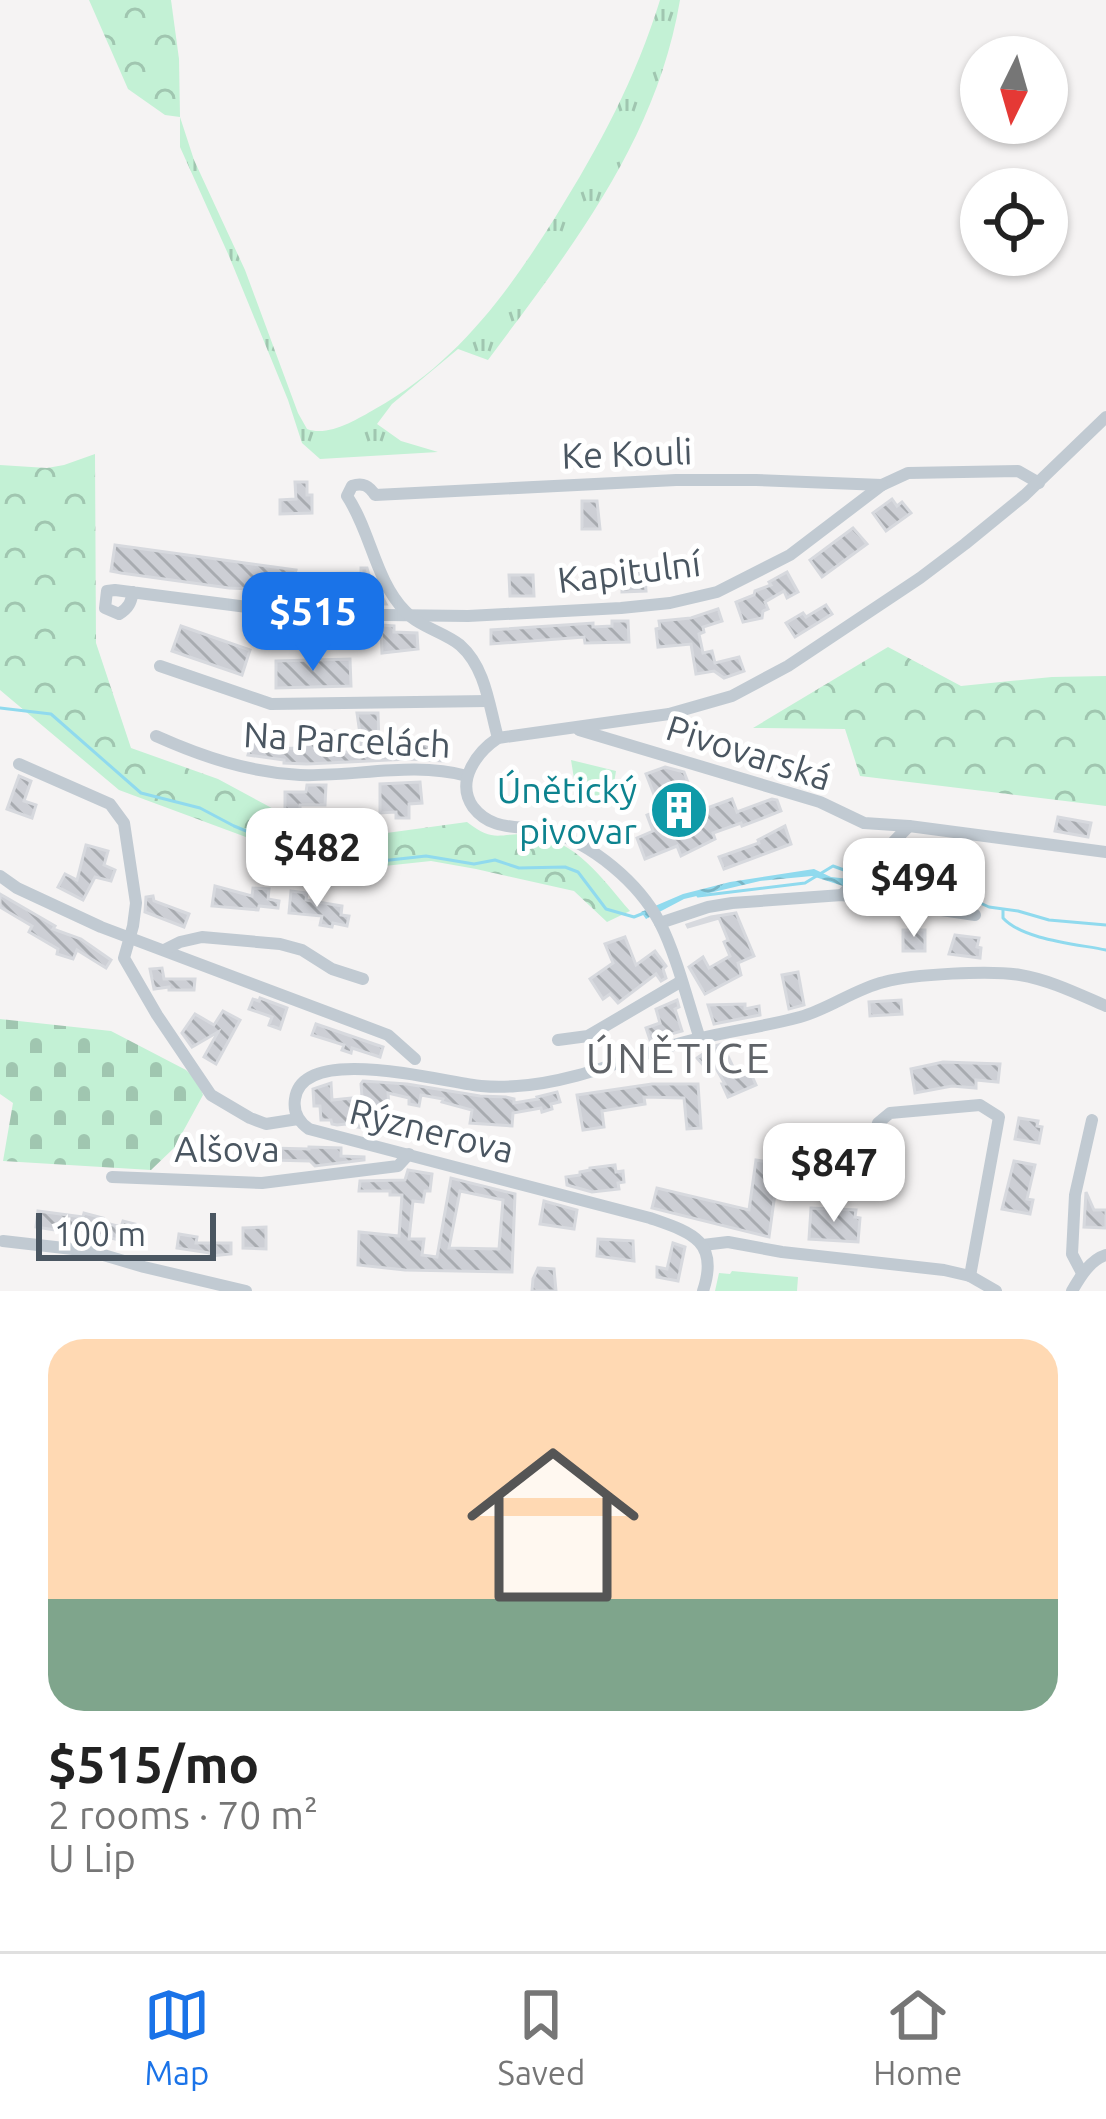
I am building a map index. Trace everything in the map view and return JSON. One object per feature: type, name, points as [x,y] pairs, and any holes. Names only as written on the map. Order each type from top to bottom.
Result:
[{"type":"street","points":[[1106,417],[1039,483],[920,578],[788,666],[732,696],[669,714],[498,738],[484,747],[467,776],[468,799],[486,820],[497,826],[550,832],[596,853],[646,904],[660,923],[699,1036],[802,1017],[882,982],[916,977],[1021,975],[1106,1006]]},
{"type":"street","name":"Kapitulní","points":[[133,592],[302,614],[468,616],[670,603],[717,592],[790,555],[882,485],[908,473],[1018,471],[1039,483]]},
{"type":"street","name":"Ke Kouli","points":[[375,495],[676,480],[882,485]]},
{"type":"street","points":[[358,512],[375,495],[358,484],[347,496],[386,584],[406,614],[460,645],[480,670],[498,738]]},
{"type":"street","points":[[460,645],[468,616]]},
{"type":"street","points":[[160,666],[271,704],[488,701]]},
{"type":"street","name":"Pivovarská","points":[[571,728],[820,802],[864,823],[1106,852]]},
{"type":"street","name":"Na Parcelách","points":[[156,736],[202,757],[256,770],[302,775],[441,769],[467,776]]},
{"type":"street","points":[[19,764],[110,804],[124,823],[136,903],[124,958],[211,1095],[266,1124],[298,1119]]},
{"type":"street","points":[[844,893],[909,826]]},
{"type":"street","points":[[0,876],[129,937],[388,1035],[415,1059]]},
{"type":"street","points":[[660,923],[732,903],[844,893],[975,916]]},
{"type":"street","points":[[164,950],[202,938],[280,944],[363,979]]},
{"type":"street","points":[[558,1040],[588,1036],[680,982]]},
{"type":"street","name":"Rýznerova","points":[[699,1036],[565,1078],[518,1087],[481,1086],[374,1068],[309,1078],[299,1086],[295,1098],[298,1119],[309,1130],[650,1218],[691,1232],[703,1246]]},
{"type":"street","points":[[879,1155],[874,1138],[878,1123],[890,1113],[980,1105],[999,1117],[970,1276]]},
{"type":"street","points":[[1082,1273],[1072,1254],[1075,1195],[1092,1120]]},
{"type":"street","name":"Alšova","points":[[112,1177],[262,1183],[398,1166],[409,1154]]},
{"type":"street","points":[[3,1241],[90,1251],[246,1291]]},
{"type":"street","points":[[703,1291],[709,1270],[703,1246],[728,1242],[944,1270],[970,1276],[997,1291]]},
{"type":"street","points":[[1072,1291],[1082,1273],[1106,1256]]},
{"type":"green space","points":[[89,0],[171,0],[180,117],[165,115],[128,89]]},
{"type":"green space","points":[[660,0],[680,0],[652,100],[631,147],[579,234],[488,360],[458,349],[392,404],[377,424],[401,441],[438,452],[320,459],[302,443],[229,256],[180,147],[180,117],[194,160],[245,270],[298,413],[307,429],[333,429],[375,409],[431,370],[478,324],[519,273],[601,138],[640,57]]},
{"type":"green space","points":[[95,454],[96,643],[131,748],[218,779],[296,821],[350,838],[467,822],[492,835],[547,838],[587,863],[630,911],[607,922],[574,891],[431,861],[356,869],[321,865],[119,790],[0,690],[0,465],[47,468]]},
{"type":"green space","points":[[888,647],[961,686],[1106,676],[1106,806],[860,776],[845,729],[753,728]]},
{"type":"green space","points":[[571,760],[616,771],[611,801],[576,791]]},
{"type":"green space","points":[[0,1019],[111,1031],[186,1070],[198,1081],[203,1095],[174,1148],[151,1170],[3,1161],[13,1103],[0,1094]]},
{"type":"green space","points":[[719,1273],[798,1277],[797,1291],[715,1291]]},
{"type":"water","points":[[814,869],[849,879],[843,886],[812,876],[760,881],[684,899],[646,919],[641,912],[683,894],[730,882]]},
{"type":"building","points":[[295,482],[307,482],[312,513],[280,514],[280,500],[296,499]]},
{"type":"building","points":[[892,499],[911,513],[886,531],[873,513]]},
{"type":"building","points":[[582,501],[597,501],[600,529],[582,529]]},
{"type":"building","points":[[853,528],[867,544],[822,577],[810,560]]},
{"type":"building","points":[[115,545],[296,570],[295,574],[361,573],[361,568],[367,568],[386,604],[323,600],[323,585],[294,585],[292,596],[263,592],[251,585],[250,589],[229,588],[111,571]]},
{"type":"building","points":[[644,563],[646,591],[622,592],[622,586],[615,587],[615,574],[632,574],[634,564]]},
{"type":"building","points":[[787,572],[798,592],[787,598],[784,591],[765,602],[768,609],[762,618],[743,622],[736,602]]},
{"type":"building","points":[[509,575],[533,575],[534,596],[510,596]]},
{"type":"building","points":[[826,605],[832,614],[795,637],[786,623]]},
{"type":"building","points":[[718,609],[722,621],[703,627],[699,634],[703,653],[712,651],[715,663],[739,657],[744,671],[724,678],[714,671],[696,674],[691,644],[658,647],[659,621]]},
{"type":"building","points":[[612,621],[628,621],[629,642],[585,643],[584,637],[491,644],[491,630],[593,623],[593,627],[612,626]]},
{"type":"building","points":[[381,625],[394,626],[394,632],[417,633],[418,649],[382,653]]},
{"type":"building","points":[[181,626],[250,650],[242,675],[172,651]]},
{"type":"building","points":[[350,659],[351,686],[276,688],[276,661]]},
{"type":"building","points":[[357,713],[378,713],[379,744],[449,740],[450,758],[307,764],[248,755],[252,741],[273,743],[272,749],[300,748],[299,740],[306,740],[306,733],[338,731],[339,752],[358,752],[362,748]]},
{"type":"building","name":"Únětický pivovar","points":[[665,767],[684,772],[699,811],[732,799],[737,812],[772,799],[781,811],[713,833],[715,839],[681,856],[677,846],[645,859],[637,838],[653,831],[647,815],[660,810],[646,774]]},
{"type":"building","points":[[19,776],[31,781],[24,801],[36,805],[32,818],[7,809]]},
{"type":"building","points":[[420,782],[422,803],[409,804],[409,818],[396,818],[396,812],[380,813],[380,784]]},
{"type":"building","points":[[307,785],[326,785],[325,805],[285,810],[285,792],[306,792]]},
{"type":"building","points":[[1058,817],[1091,823],[1088,837],[1055,831]]},
{"type":"building","points":[[785,826],[791,844],[724,869],[719,857],[759,843]]},
{"type":"building","points":[[86,845],[108,851],[104,865],[115,870],[111,881],[95,877],[83,900],[58,887],[65,874],[77,880]]},
{"type":"building","points":[[215,886],[252,896],[253,888],[269,889],[268,899],[279,901],[278,908],[212,906]]},
{"type":"building","points":[[291,891],[307,893],[306,900],[342,906],[341,915],[349,916],[347,926],[320,925],[322,916],[289,913]]},
{"type":"building","points":[[0,894],[55,926],[53,929],[81,939],[111,960],[106,968],[77,950],[73,959],[57,954],[58,949],[29,932],[32,926],[0,907]]},
{"type":"building","points":[[153,896],[154,901],[189,914],[184,927],[145,912],[146,897]]},
{"type":"building","points":[[736,913],[754,956],[738,963],[741,975],[705,994],[689,967],[703,957],[709,968],[730,956],[724,942],[728,940],[719,918],[687,925]]},
{"type":"building","points":[[903,930],[925,930],[925,951],[903,951]]},
{"type":"building","points":[[955,935],[979,938],[980,958],[949,954]]},
{"type":"building","points":[[625,937],[636,965],[655,951],[666,966],[666,978],[661,981],[656,974],[618,1003],[610,994],[603,999],[590,979],[613,963],[605,944]]},
{"type":"building","points":[[162,968],[164,979],[195,979],[194,990],[154,989],[150,969]]},
{"type":"building","points":[[798,972],[804,1005],[789,1009],[782,975]]},
{"type":"building","points":[[253,999],[287,1008],[280,1029],[269,1025],[272,1017],[249,1009]]},
{"type":"building","points":[[677,1000],[682,1031],[650,1040],[646,1028],[660,1023],[656,1009]]},
{"type":"building","points":[[901,1000],[902,1014],[870,1016],[869,1002]]},
{"type":"building","points":[[745,1004],[745,1009],[759,1006],[760,1015],[714,1024],[708,1005]]},
{"type":"building","points":[[223,1011],[240,1020],[216,1064],[204,1057],[218,1032],[192,1047],[182,1033],[195,1014],[214,1025]]},
{"type":"building","points":[[316,1024],[383,1047],[380,1057],[352,1048],[351,1053],[342,1050],[344,1045],[312,1035]]},
{"type":"building","points":[[722,1044],[736,1073],[748,1067],[756,1085],[728,1097],[713,1063],[705,1067],[697,1058]]},
{"type":"building","points":[[943,1062],[1000,1064],[998,1082],[976,1080],[976,1088],[952,1086],[915,1093],[911,1069]]},
{"type":"building","points":[[363,1081],[506,1097],[514,1103],[557,1092],[560,1102],[542,1112],[541,1108],[513,1113],[512,1126],[470,1123],[472,1110],[443,1099],[421,1095],[419,1106],[388,1093],[390,1122],[374,1124],[375,1130],[321,1120],[313,1089],[331,1083],[332,1100],[362,1097]]},
{"type":"building","points":[[652,1084],[698,1084],[701,1128],[687,1129],[684,1098],[644,1097],[645,1104],[602,1111],[604,1127],[583,1130],[577,1095]]},
{"type":"building","points":[[1019,1118],[1038,1121],[1037,1126],[1042,1127],[1039,1143],[1015,1139]]},
{"type":"building","points":[[839,1137],[858,1146],[852,1158],[872,1169],[862,1188],[827,1170]]},
{"type":"building","points":[[271,1148],[341,1148],[341,1156],[364,1160],[315,1166],[310,1161],[271,1160]]},
{"type":"building","points":[[756,1160],[779,1164],[769,1237],[652,1208],[657,1188],[749,1210]]},
{"type":"building","points":[[1014,1161],[1035,1165],[1027,1199],[1033,1200],[1030,1214],[1002,1209]]},
{"type":"building","points":[[615,1165],[616,1172],[623,1171],[619,1189],[592,1192],[567,1185],[566,1177]]},
{"type":"building","points":[[408,1170],[432,1174],[423,1202],[413,1201],[409,1239],[424,1239],[422,1255],[437,1257],[451,1178],[515,1194],[512,1272],[358,1265],[359,1232],[399,1236],[402,1195],[359,1191],[360,1181],[405,1180]],"holes":[[[460,1191],[503,1200],[499,1249],[449,1248]]]},
{"type":"building","points":[[1086,1192],[1094,1210],[1106,1210],[1106,1228],[1084,1227]]},
{"type":"building","points":[[544,1201],[577,1210],[574,1229],[540,1224]]},
{"type":"building","points":[[811,1208],[856,1210],[858,1242],[809,1239]]},
{"type":"building","points":[[38,1211],[83,1217],[84,1213],[121,1227],[123,1221],[135,1224],[130,1243],[69,1227],[68,1232],[36,1227]]},
{"type":"building","points":[[266,1227],[266,1249],[243,1248],[243,1228]]},
{"type":"building","points":[[179,1234],[197,1237],[196,1243],[231,1243],[231,1254],[210,1256],[177,1248]]},
{"type":"building","points":[[598,1239],[633,1241],[634,1261],[597,1256]]},
{"type":"building","points":[[673,1243],[685,1247],[678,1281],[657,1277],[657,1267],[667,1269]]},
{"type":"building","points":[[538,1268],[554,1269],[556,1291],[532,1291]]},
{"type":"waterway","points":[[0,708],[51,714],[141,793],[200,808],[307,856],[354,864],[426,856],[474,864],[495,860],[519,868],[565,867],[578,872],[606,909],[634,917],[644,913]]},
{"type":"waterway","points":[[698,896],[805,883],[833,866],[855,874]]},
{"type":"waterway","points":[[862,880],[887,890],[976,901],[1049,920],[1106,925]]},
{"type":"waterway","points":[[1003,910],[1003,918],[1023,931],[1106,950]]},
{"type":"place","name":"Únětický pivovar","points":[[679,810]]},
{"type":"district","name":"ÚNĚTICE","points":[[679,1057]]}]
